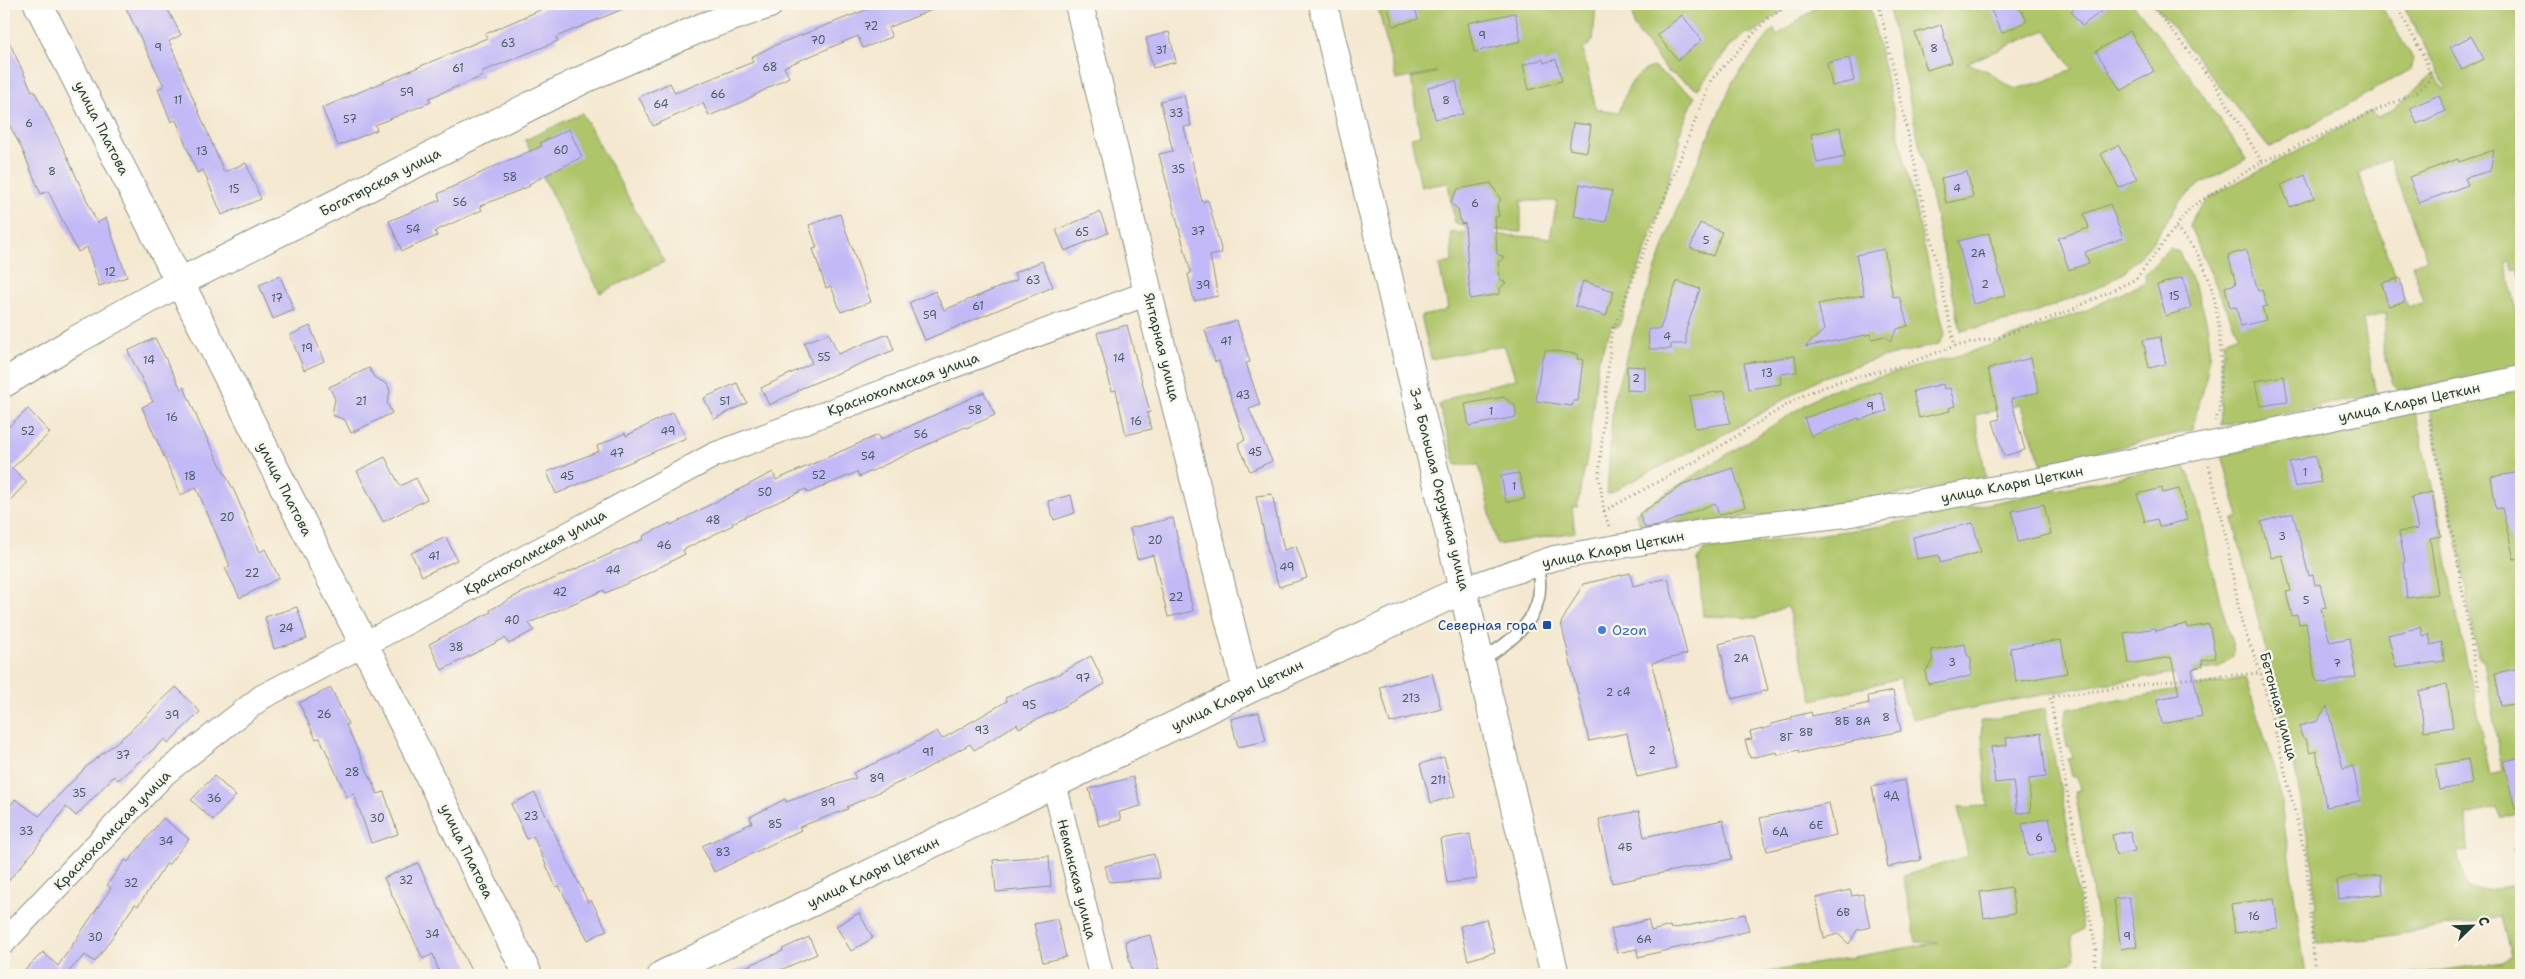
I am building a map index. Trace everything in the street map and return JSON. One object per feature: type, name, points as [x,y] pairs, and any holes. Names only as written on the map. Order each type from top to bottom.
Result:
[{"type":"street","name":"улица Платова","points":[[38,4],[364,644],[528,975]]},
{"type":"street","name":"Богатырская улица","points":[[4,383],[180,282],[582,80],[703,28],[768,4]]},
{"type":"street","name":"Янтарная улица","points":[[1079,4],[1148,293],[1247,690]]},
{"type":"street","name":"3-я Большая Окружная улица","points":[[1322,4],[1464,589],[1555,975]]},
{"type":"street","name":"Краснохолмская улица","points":[[4,942],[165,773],[262,697],[714,455],[1148,293]]},
{"type":"street","name":"улица Клары Цеткин","points":[[662,975],[1247,690],[1464,589],[1554,558],[1617,545],[1702,532],[1846,515],[2056,477],[2521,378]]},
{"type":"street","name":"Неманская улица","points":[[1054,783],[1101,975]]},
{"type":"lane","points":[[1481,660],[1510,643],[1534,615],[1541,579],[1536,564]]},
{"type":"path","points":[[1790,4],[1768,18],[1711,80],[1611,335],[1599,475],[1604,510],[1698,460],[1801,396],[1840,381],[1900,366],[1955,346],[1997,338],[2070,311],[2136,279],[2191,207],[2262,162],[2417,92],[2431,78],[2426,60],[2396,4]]},
{"type":"path","points":[[1880,4],[1955,346]]},
{"type":"path","points":[[2151,4],[2217,87],[2262,162]]},
{"type":"path","points":[[2176,228],[2198,254],[2212,287],[2222,351],[2219,412],[2203,445]]},
{"type":"path","points":[[2424,399],[2447,505],[2479,690]]},
{"type":"path","name":"Бетонная улица","points":[[2203,445],[2224,527],[2241,621],[2261,673],[2306,858],[2314,975]]},
{"type":"path","points":[[2094,975],[2096,950],[2050,697],[2185,679],[2261,673]]},
{"type":"green space","points":[[1377,4],[1596,4],[1593,41],[1583,50],[1596,109],[1619,112],[1634,79],[1639,74],[1653,67],[1695,97],[1678,137],[1681,139],[1658,215],[1619,326],[1612,326],[1598,361],[1588,452],[1577,507],[1572,507],[1575,532],[1497,545],[1479,465],[1456,465],[1439,405],[1464,392],[1516,379],[1504,345],[1431,359],[1421,316],[1441,312],[1448,308],[1439,265],[1452,262],[1451,232],[1550,238],[1557,201],[1521,201],[1521,232],[1473,229],[1455,223],[1448,183],[1421,187],[1411,137],[1420,135],[1411,78],[1437,72],[1396,80]]},
{"type":"green space","points":[[1631,4],[1791,4],[1751,35],[1747,33],[1729,48],[1698,89],[1667,71],[1634,27]]},
{"type":"green space","points":[[1812,4],[1869,4],[1945,334],[1939,344],[1873,360],[1820,378],[1738,427],[1607,494],[1613,400],[1637,322],[1680,201],[1733,81],[1774,28],[1776,36],[1813,10]]},
{"type":"green space","points":[[1888,4],[2133,4],[2188,73],[2246,159],[2199,185],[2180,201],[2149,247],[2123,273],[2102,286],[2022,318],[1961,331]],"holes":[[[2046,30],[2073,69],[2043,82],[2014,89],[1987,71],[1967,63]]]},
{"type":"green space","points":[[2154,4],[2380,4],[2413,59],[2410,70],[2269,148]]},
{"type":"green space","points":[[2403,4],[2521,4],[2521,277],[2518,269],[2513,270],[2510,261],[2506,262],[2521,332],[2521,368],[2400,391],[2393,384],[2382,345],[2388,313],[2363,319],[2376,395],[2221,425],[2220,379],[2224,341],[2238,335],[2190,227],[2196,213],[2204,203],[2228,187],[2372,111],[2375,118],[2392,110],[2434,73],[2443,89],[2446,88]],"holes":[[[2389,158],[2427,259],[2412,265],[2424,302],[2407,307],[2358,173]]]},
{"type":"green space","points":[[582,113],[664,262],[600,293],[525,140]]},
{"type":"green space","points":[[2170,248],[2179,252],[2199,298],[2208,327],[2209,360],[2193,430],[2042,465],[2020,405],[1975,415],[1986,477],[1933,489],[1644,533],[1635,513],[1827,391],[1971,352],[2087,310],[2143,283],[2146,280],[2145,274]]},
{"type":"green space","points":[[2521,390],[2521,811],[2500,818],[2497,808],[2466,815],[2468,850],[2457,852],[2467,889],[2498,889],[2520,885],[2514,848],[2521,847],[2521,975],[2407,975],[2503,962],[2511,956],[2501,917],[2370,939],[2316,943],[2314,907],[2317,906],[2312,875],[2314,874],[2295,769],[2233,519],[2239,517],[2222,455],[2415,413],[2444,538],[2454,603],[2483,736],[2481,737],[2489,775],[2502,772],[2484,661],[2478,656],[2466,595],[2468,594],[2462,565],[2464,562],[2458,548],[2430,410]]},
{"type":"green space","points":[[2183,464],[2198,500],[2213,575],[2234,650],[2233,656],[2218,668],[2095,685],[1913,719],[1905,702],[1900,678],[1813,700],[1787,606],[1758,618],[1703,616],[1698,560],[1704,550],[1875,527]]},
{"type":"green space","points":[[2245,678],[2277,775],[2306,975],[2107,975],[2075,791],[2080,790],[2077,777],[2072,777],[2068,759],[2073,758],[2070,746],[2067,747],[2063,724],[2068,709]]},
{"type":"green space","points":[[2045,709],[2065,813],[2083,929],[2072,936],[2075,958],[2070,963],[2045,969],[2046,975],[1751,975],[1939,942],[1916,942],[1903,876],[1968,856],[1958,807],[1987,806],[1981,721]]},
{"type":"building","points":[[124,4],[165,4],[181,35],[169,41],[224,172],[246,163],[261,199],[222,215],[203,170],[197,173],[176,120],[171,122],[158,89],[164,86]]},
{"type":"building","points":[[554,4],[635,4],[556,37],[558,41],[481,72],[483,76],[429,98],[431,102],[375,125],[377,130],[338,146],[322,108],[487,38],[485,34]]},
{"type":"building","points":[[881,4],[946,4],[888,28],[892,37],[863,48],[858,36],[784,67],[789,77],[740,103],[709,116],[703,103],[653,126],[639,97],[670,83],[675,93],[753,62],[751,57],[773,46]]},
{"type":"building","points":[[1387,4],[1414,4],[1418,19],[1393,26]]},
{"type":"building","points":[[1988,4],[2018,4],[2027,21],[2002,33]]},
{"type":"building","points":[[2080,4],[2111,4],[2082,26],[2071,11]]},
{"type":"building","points":[[1515,13],[1521,41],[1474,52],[1468,23]]},
{"type":"building","points":[[1682,15],[1702,40],[1678,60],[1657,35]]},
{"type":"building","points":[[1941,25],[1952,62],[1927,70],[1915,33]]},
{"type":"building","points":[[4,31],[32,91],[34,90],[66,154],[97,223],[106,218],[127,277],[99,286],[87,247],[78,252],[48,191],[41,194],[21,147],[4,115]]},
{"type":"building","points":[[2130,31],[2154,71],[2121,91],[2096,51]]},
{"type":"building","points":[[1169,32],[1176,62],[1153,68],[1146,38]]},
{"type":"building","points":[[2471,36],[2484,59],[2462,70],[2450,47]]},
{"type":"building","points":[[1849,58],[1854,81],[1832,86],[1827,63]]},
{"type":"building","points":[[1543,59],[1544,63],[1556,59],[1562,81],[1529,90],[1523,65]]},
{"type":"building","points":[[1456,81],[1463,114],[1435,119],[1428,87]]},
{"type":"building","points":[[1184,95],[1191,126],[1184,127],[1202,202],[1208,200],[1222,253],[1210,256],[1218,296],[1194,301],[1188,274],[1191,273],[1159,154],[1173,151],[1160,101]]},
{"type":"building","points":[[2439,95],[2446,111],[2417,124],[2410,108]]},
{"type":"building","points":[[1573,123],[1591,125],[1587,152],[1569,149]]},
{"type":"building","points":[[1840,127],[1845,157],[1817,163],[1811,134]]},
{"type":"building","points":[[569,129],[582,157],[529,184],[530,186],[480,206],[482,210],[435,231],[437,236],[402,251],[389,221],[440,200],[438,194],[542,146],[540,143]]},
{"type":"building","points":[[2118,145],[2137,179],[2119,188],[2101,154]]},
{"type":"building","points":[[2494,150],[2490,171],[2465,178],[2468,185],[2419,203],[2409,177],[2458,159],[2459,162]]},
{"type":"building","points":[[1967,172],[1973,197],[1946,203],[1941,178]]},
{"type":"building","points":[[2305,175],[2314,198],[2290,207],[2281,185]]},
{"type":"building","points":[[1491,183],[1501,200],[1497,205],[1499,216],[1495,217],[1497,254],[1504,257],[1498,263],[1500,279],[1506,283],[1500,288],[1500,294],[1470,299],[1465,223],[1461,224],[1458,209],[1450,203],[1458,189]]},
{"type":"building","points":[[1580,184],[1612,191],[1606,222],[1574,216]]},
{"type":"building","points":[[2110,204],[2123,238],[2085,252],[2089,263],[2069,270],[2058,238],[2089,228],[2084,214]]},
{"type":"building","points":[[1100,212],[1108,233],[1065,251],[1056,230]]},
{"type":"building","points":[[840,214],[871,302],[841,312],[831,286],[826,288],[813,249],[817,248],[809,225]]},
{"type":"building","points":[[1700,223],[1722,232],[1713,256],[1690,248]]},
{"type":"building","points":[[1989,233],[2005,296],[1973,304],[1958,241]]},
{"type":"building","points":[[1884,249],[1893,297],[1899,296],[1908,326],[1897,329],[1891,341],[1885,336],[1872,339],[1871,334],[1805,347],[1824,330],[1818,304],[1864,295],[1856,255]]},
{"type":"building","points":[[2247,250],[2258,291],[2262,290],[2267,306],[2262,307],[2266,320],[2241,326],[2236,307],[2230,308],[2225,287],[2236,284],[2228,255]]},
{"type":"building","points":[[1042,261],[1053,287],[925,340],[909,303],[935,291],[944,310],[1017,280],[1014,273]]},
{"type":"building","points":[[280,276],[294,310],[273,319],[259,285]]},
{"type":"building","points":[[2183,277],[2191,308],[2166,316],[2157,285]]},
{"type":"building","points":[[2400,278],[2405,302],[2388,306],[2382,283]]},
{"type":"building","points":[[1583,281],[1614,291],[1606,316],[1575,306]]},
{"type":"building","points":[[1677,281],[1700,289],[1686,330],[1686,344],[1671,344],[1671,349],[1649,349],[1648,329],[1660,329]]},
{"type":"building","points":[[1237,321],[1250,362],[1246,363],[1260,405],[1249,409],[1272,461],[1250,471],[1238,443],[1245,440],[1219,361],[1215,362],[1205,330]]},
{"type":"building","points":[[1127,325],[1150,412],[1147,413],[1151,429],[1126,435],[1116,390],[1112,391],[1097,333]]},
{"type":"building","points":[[310,326],[324,361],[304,370],[290,335]]},
{"type":"building","points":[[829,333],[838,354],[888,334],[894,350],[797,390],[769,405],[761,388],[812,363],[804,343]]},
{"type":"building","points":[[2160,337],[2166,364],[2149,368],[2143,340]]},
{"type":"building","points":[[155,338],[181,389],[184,387],[201,427],[235,493],[260,552],[265,549],[279,578],[240,598],[225,568],[230,566],[196,487],[181,495],[142,407],[153,402],[128,351]]},
{"type":"building","points":[[1545,350],[1578,354],[1577,359],[1583,359],[1578,401],[1573,401],[1572,406],[1536,401],[1542,357],[1544,357]]},
{"type":"building","points":[[1795,356],[1797,372],[1780,374],[1781,384],[1748,389],[1744,363]]},
{"type":"building","points":[[2031,358],[2039,392],[2011,399],[2025,450],[2004,456],[1993,421],[2000,419],[1988,369]]},
{"type":"building","points":[[1627,366],[1645,367],[1645,391],[1627,390]]},
{"type":"building","points":[[369,368],[374,377],[388,385],[390,392],[387,403],[392,413],[351,433],[345,420],[332,415],[335,399],[329,387]]},
{"type":"building","points":[[2284,376],[2288,402],[2260,406],[2255,381]]},
{"type":"building","points":[[737,383],[747,403],[714,419],[704,398]]},
{"type":"building","points":[[1943,384],[1944,389],[1950,388],[1955,406],[1949,408],[1950,411],[1919,418],[1913,391]]},
{"type":"building","points":[[1725,391],[1730,423],[1695,428],[1689,396]]},
{"type":"building","points":[[984,392],[995,415],[965,427],[859,477],[857,472],[808,493],[806,489],[732,523],[733,525],[683,550],[685,554],[635,580],[605,593],[604,590],[529,623],[534,630],[509,644],[505,638],[442,670],[429,644],[491,612],[490,610],[519,594],[644,539],[643,536],[670,523],[671,525],[773,472],[776,480],[878,435],[880,440]]},
{"type":"building","points":[[1881,392],[1887,411],[1859,420],[1859,418],[1811,436],[1804,418]]},
{"type":"building","points":[[1503,397],[1515,405],[1516,417],[1469,426],[1465,404]]},
{"type":"building","points":[[28,409],[50,433],[12,468],[27,482],[4,507],[4,431]]},
{"type":"building","points":[[673,412],[686,438],[556,494],[547,472],[599,451],[597,446],[625,433],[626,436]]},
{"type":"building","points":[[2315,456],[2321,482],[2295,487],[2289,462]]},
{"type":"building","points":[[385,457],[400,486],[416,478],[427,499],[383,522],[357,471]]},
{"type":"building","points":[[1733,468],[1745,507],[1719,515],[1715,503],[1659,526],[1645,528],[1639,514],[1686,483]]},
{"type":"building","points":[[2521,472],[2521,558],[2514,559],[2502,508],[2496,509],[2491,477]]},
{"type":"building","points":[[1519,473],[1525,499],[1506,502],[1501,476]]},
{"type":"building","points":[[2162,488],[2163,493],[2179,489],[2187,520],[2159,527],[2157,519],[2145,522],[2137,494]]},
{"type":"building","points":[[2432,492],[2441,536],[2430,538],[2438,594],[2407,598],[2403,563],[2405,562],[2399,532],[2418,529],[2411,497]]},
{"type":"building","points":[[1272,494],[1284,550],[1296,546],[1307,578],[1279,587],[1270,560],[1256,496]]},
{"type":"building","points":[[1071,495],[1075,513],[1054,520],[1048,501]]},
{"type":"building","points":[[2044,504],[2051,534],[2018,542],[2012,511]]},
{"type":"building","points":[[2293,513],[2309,576],[2313,575],[2315,585],[2320,584],[2326,608],[2321,609],[2330,642],[2350,638],[2356,677],[2325,683],[2318,682],[2315,678],[2306,623],[2299,624],[2297,615],[2292,616],[2286,592],[2291,591],[2282,555],[2271,558],[2261,522]]},
{"type":"building","points":[[1173,518],[1193,611],[1168,617],[1153,555],[1137,559],[1130,528]]},
{"type":"building","points":[[1973,523],[1981,552],[1940,563],[1939,555],[1917,559],[1913,537]]},
{"type":"building","points":[[446,537],[457,560],[422,576],[411,553]]},
{"type":"building","points":[[1630,573],[1633,586],[1668,578],[1687,654],[1652,663],[1676,768],[1637,777],[1627,733],[1589,741],[1561,623],[1583,584]]},
{"type":"building","points":[[297,607],[307,639],[274,649],[265,617]]},
{"type":"building","points":[[2187,624],[2188,628],[2209,624],[2216,658],[2202,660],[2203,666],[2192,669],[2202,716],[2162,724],[2157,699],[2179,695],[2171,657],[2129,664],[2124,633],[2156,628],[2156,631]]},
{"type":"building","points":[[2421,627],[2423,636],[2429,634],[2431,645],[2442,642],[2444,661],[2396,668],[2388,635]]},
{"type":"building","points":[[1754,635],[1768,690],[1732,699],[1719,644]]},
{"type":"building","points":[[2061,640],[2067,673],[2016,682],[2010,648]]},
{"type":"building","points":[[1965,644],[1967,655],[1971,658],[1971,676],[1928,684],[1925,672],[1933,661],[1931,650]]},
{"type":"building","points":[[1091,656],[1105,684],[1019,728],[1017,724],[974,750],[970,744],[911,777],[847,807],[848,809],[799,827],[801,830],[714,872],[702,846],[752,823],[750,817],[785,799],[786,802],[856,778],[853,773],[897,753],[937,731],[942,739],[1007,701],[1005,698],[1061,673]]},
{"type":"building","points":[[2521,668],[2521,703],[2501,706],[2495,673]]},
{"type":"building","points":[[1432,673],[1441,709],[1390,723],[1380,687]]},
{"type":"building","points":[[2447,684],[2453,727],[2424,731],[2419,691]]},
{"type":"building","points":[[176,687],[200,712],[168,743],[165,739],[118,780],[114,776],[76,816],[66,807],[32,853],[4,886],[4,815],[15,799],[39,816],[86,767],[129,732]]},
{"type":"building","points":[[331,688],[378,794],[384,792],[398,834],[371,843],[354,794],[347,797],[320,738],[316,739],[299,703]]},
{"type":"building","points":[[1893,691],[1901,731],[1799,753],[1799,750],[1778,755],[1777,752],[1750,758],[1745,740],[1752,739],[1750,732],[1771,727],[1771,724],[1811,712],[1812,716],[1869,703],[1868,696]]},
{"type":"building","points":[[2327,706],[2343,768],[2353,766],[2360,801],[2326,807],[2316,751],[2310,753],[2299,726],[2317,721]]},
{"type":"building","points":[[1259,712],[1266,741],[1238,747],[1231,719]]},
{"type":"building","points":[[2041,733],[2046,777],[2029,779],[2031,812],[2017,813],[2013,781],[1995,783],[1991,747],[2007,745],[2006,738]]},
{"type":"building","points":[[1444,757],[1455,796],[1431,803],[1420,764]]},
{"type":"building","points":[[2519,758],[2521,767],[2521,808],[2515,809],[2503,761]]},
{"type":"building","points":[[2468,759],[2472,784],[2439,790],[2435,765]]},
{"type":"building","points":[[214,776],[236,796],[213,820],[191,800]]},
{"type":"building","points":[[1133,777],[1141,806],[1119,812],[1121,820],[1099,826],[1089,789]]},
{"type":"building","points":[[1905,780],[1921,860],[1888,867],[1872,787]]},
{"type":"building","points":[[535,793],[588,902],[591,900],[607,930],[588,940],[559,886],[556,887],[533,836],[527,839],[511,804]]},
{"type":"building","points":[[1829,803],[1836,835],[1767,851],[1760,818]]},
{"type":"building","points":[[1639,811],[1644,837],[1723,820],[1732,859],[1612,883],[1599,819]]},
{"type":"building","points":[[163,818],[189,839],[168,865],[167,863],[138,906],[135,904],[95,962],[85,955],[66,974],[68,975],[20,975],[43,952],[58,966],[111,888],[107,885],[125,860],[128,862]]},
{"type":"building","points":[[2049,818],[2056,851],[2028,856],[2022,824]]},
{"type":"building","points":[[2130,831],[2135,851],[2116,855],[2112,835]]},
{"type":"building","points":[[1470,834],[1477,879],[1447,883],[1440,839]]},
{"type":"building","points":[[1154,854],[1160,878],[1109,882],[1105,866]]},
{"type":"building","points":[[1049,856],[1051,887],[996,892],[993,860]]},
{"type":"building","points":[[418,863],[473,975],[440,975],[433,954],[423,959],[384,878]]},
{"type":"building","points":[[2358,875],[2360,877],[2381,875],[2383,894],[2338,899],[2336,880]]},
{"type":"building","points":[[2011,887],[2015,913],[1984,918],[1980,892]]},
{"type":"building","points":[[1850,890],[1852,896],[1863,894],[1870,927],[1857,930],[1849,944],[1838,934],[1824,938],[1816,898]]},
{"type":"building","points":[[2129,897],[2137,946],[2121,949],[2114,899]]},
{"type":"building","points":[[2274,898],[2278,928],[2235,933],[2231,904]]},
{"type":"building","points":[[859,913],[873,938],[851,951],[836,926]]},
{"type":"building","points":[[1745,914],[1749,931],[1638,957],[1637,949],[1617,953],[1611,929],[1648,920],[1651,931],[1670,926],[1671,929]]},
{"type":"building","points":[[1057,919],[1066,957],[1043,962],[1034,924]]},
{"type":"building","points":[[1486,919],[1495,952],[1468,960],[1460,926]]},
{"type":"building","points":[[1150,935],[1159,970],[1133,975],[1125,941]]},
{"type":"building","points":[[809,937],[817,954],[769,975],[726,975],[783,951],[782,949]]},
{"type":"place","name":"Северная гора","points":[[1547,625]]},
{"type":"place","name":"Ozon","points":[[1602,630]]}]
